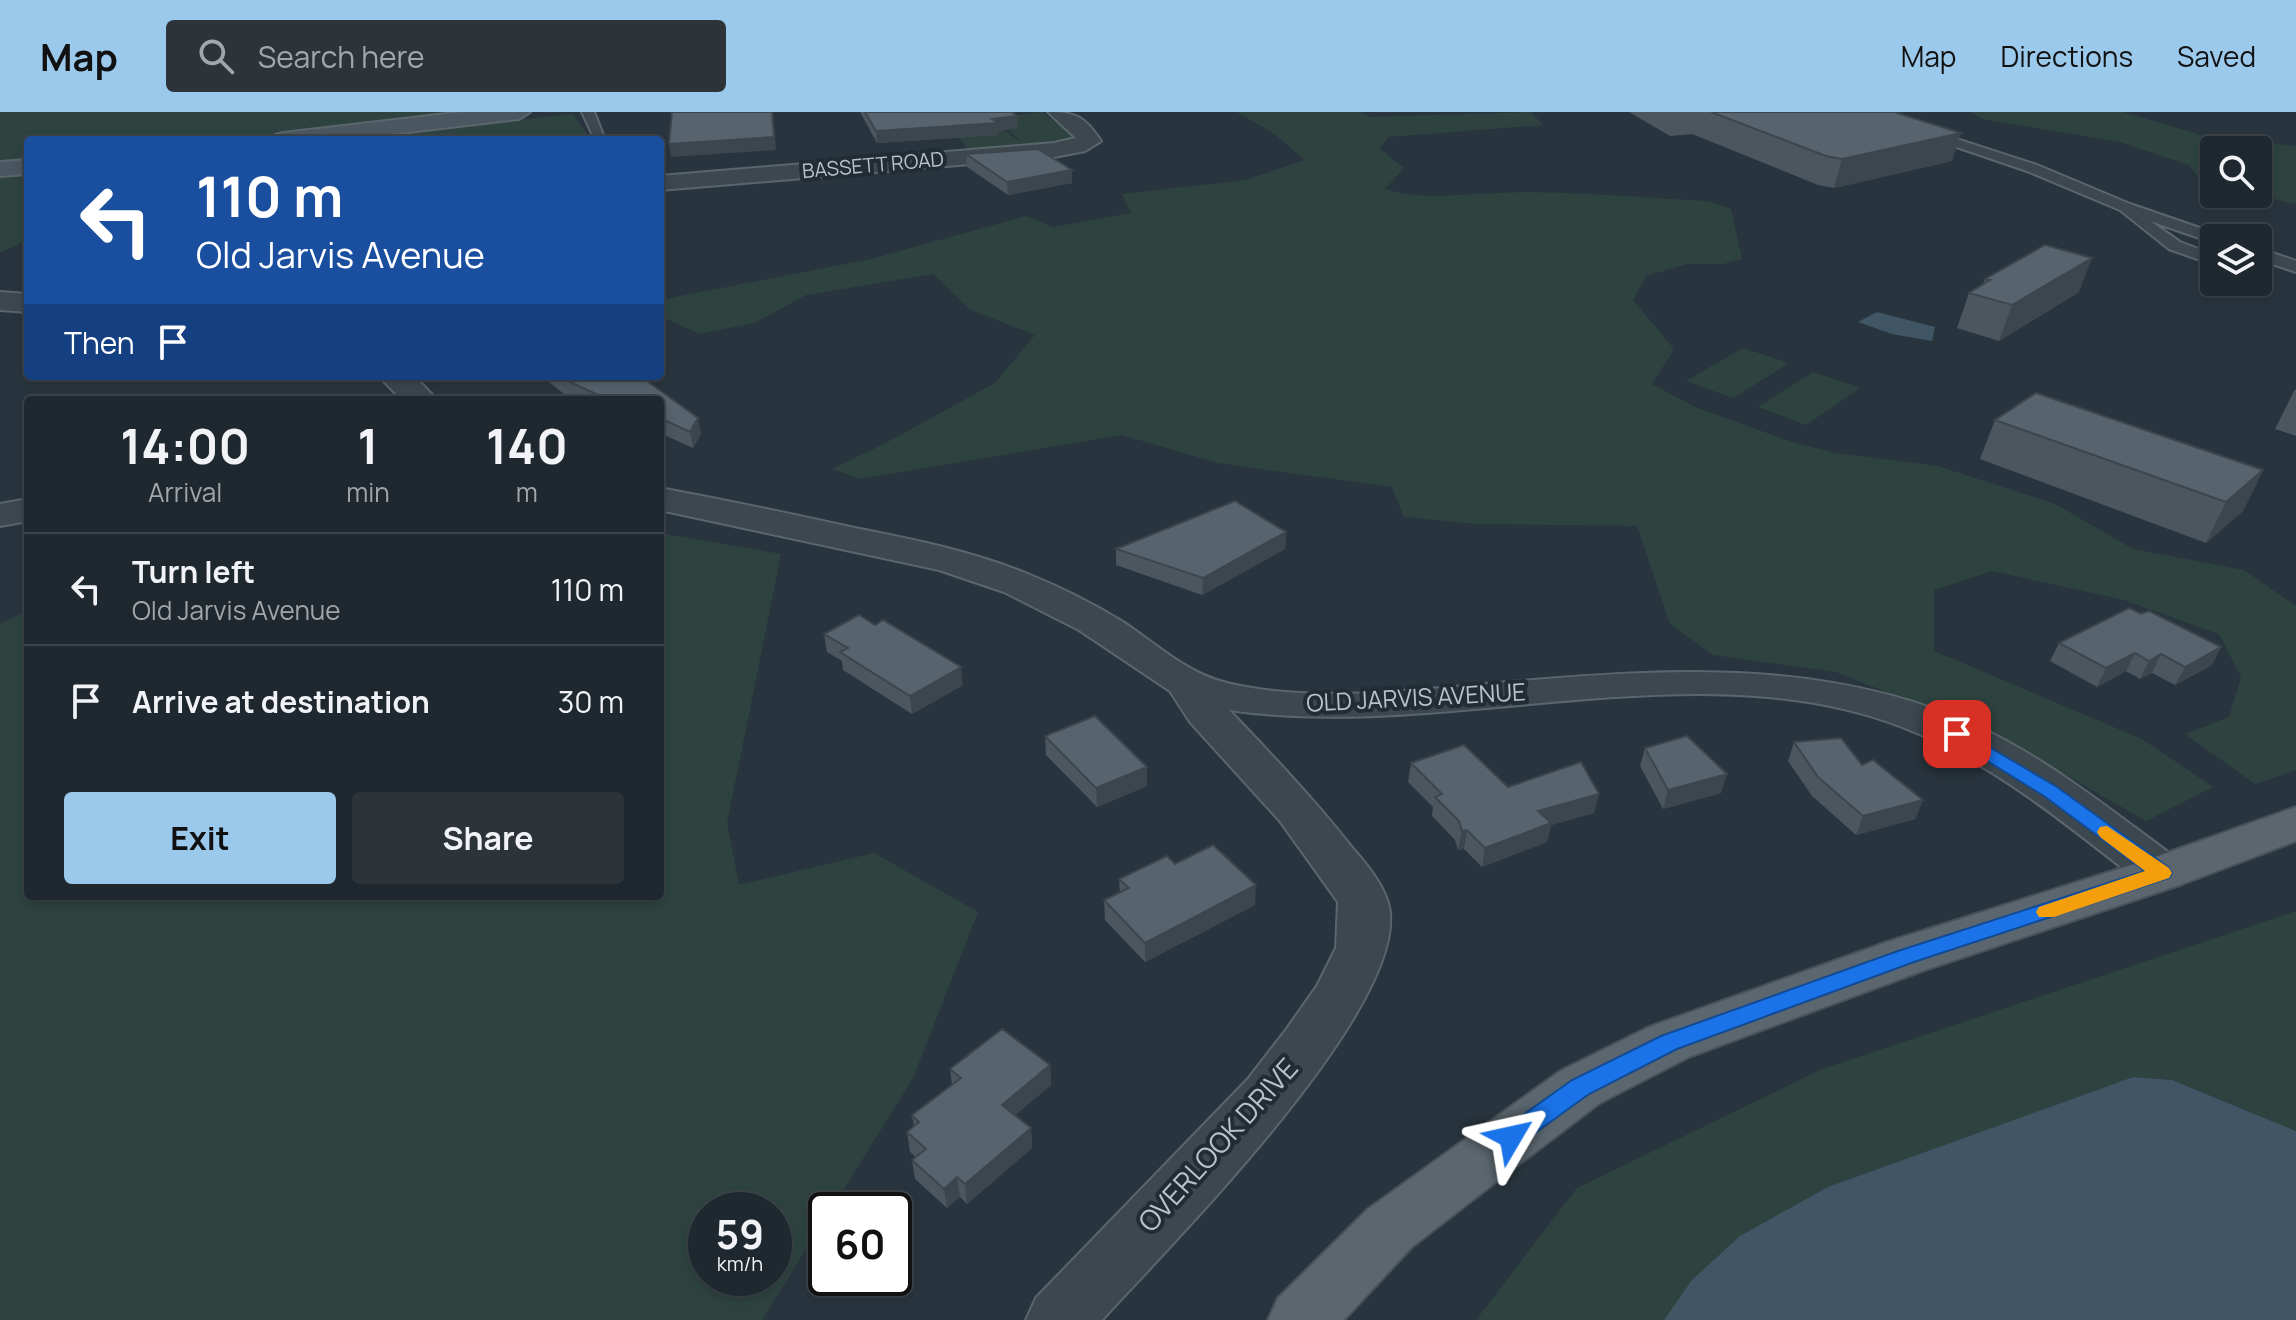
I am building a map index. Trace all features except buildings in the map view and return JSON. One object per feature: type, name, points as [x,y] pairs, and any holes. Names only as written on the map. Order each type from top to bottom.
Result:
[{"type":"main road","points":[[1301,1320],[1390,1228],[1580,1087],[1669,1042],[1906,956],[2162,873],[2296,823]]},
{"type":"street","points":[[317,136],[519,112]]},
{"type":"street","name":"BASSETT ROAD","points":[[664,183],[1054,150],[1086,143],[1088,137],[1059,112]]},
{"type":"street","points":[[0,169],[24,167]]},
{"type":"street","points":[[0,301],[24,303]]},
{"type":"street","name":"OLD JARVIS AVENUE","points":[[664,500],[885,544],[981,570],[1019,584],[1101,626],[1187,684],[1223,696],[1322,706],[1382,705],[1702,681],[1761,683],[1831,693],[1912,715],[1973,742],[2070,805],[2162,873]]},
{"type":"street","points":[[0,515],[24,511]]},
{"type":"street","name":"OVERLOOK DRIVE","points":[[1059,1320],[1268,1096],[1338,997],[1362,948],[1363,902],[1353,883],[1297,810],[1206,712],[1187,684]]},
{"type":"lane","points":[[588,112],[599,136]]},
{"type":"lane","points":[[1860,112],[2032,168],[2125,207],[2200,233]]},
{"type":"lane","points":[[2125,207],[2167,244],[2200,256]]},
{"type":"lane","points":[[2272,258],[2296,267]]},
{"type":"lane","points":[[2272,276],[2296,283]]},
{"type":"green space","points":[[0,112],[467,112],[257,136],[24,136],[24,159],[0,162]]},
{"type":"green space","points":[[1042,112],[1072,135],[1071,140],[969,152],[959,137],[1004,130],[1024,145],[1008,129],[1017,128],[1008,116]]},
{"type":"green space","points":[[1237,112],[1361,112],[1369,117],[1531,112],[1543,125],[1388,137],[1380,149],[1404,168],[1385,189],[1427,196],[1522,192],[1708,201],[1731,209],[1742,259],[1723,264],[1687,264],[1646,276],[1633,300],[1674,349],[1652,384],[1695,407],[1792,442],[1835,453],[1938,466],[2055,504],[2133,549],[2244,570],[2296,606],[2296,770],[2255,784],[2185,734],[2229,717],[2241,677],[2219,634],[2124,600],[1992,571],[1934,590],[1934,651],[2142,739],[2213,787],[2146,821],[2003,739],[1836,672],[1713,655],[1670,624],[1637,526],[1477,524],[1404,517],[1392,487],[1218,463],[1122,435],[860,479],[832,469],[995,383],[1035,335],[971,310],[933,274],[806,295],[754,323],[700,334],[664,318],[664,299],[871,259],[1026,216],[1053,227],[1131,213],[1122,194],[1246,180],[1305,160],[1273,133]]},
{"type":"green space","points":[[1971,112],[2123,112],[2205,136],[2200,136],[2200,179],[2189,165],[2120,142],[1982,119]]},
{"type":"green space","points":[[572,114],[589,136],[370,136]]},
{"type":"green space","points":[[2272,144],[2296,146],[2296,204],[2272,196]]},
{"type":"green space","points":[[24,172],[24,241],[0,253],[0,175]]},
{"type":"green space","points":[[1743,348],[1789,363],[1733,398],[1686,381]]},
{"type":"green space","points":[[1813,372],[1860,388],[1806,425],[1758,407]]},
{"type":"green space","points":[[664,534],[781,554],[727,823],[739,885],[874,853],[978,912],[913,1078],[842,1192],[808,1192],[808,1246],[792,1272],[792,1192],[688,1192],[688,1296],[777,1296],[762,1320],[0,1320],[0,624],[24,612],[24,900],[664,900]]},
{"type":"green space","points":[[2296,911],[2296,1131],[2172,1080],[2133,1077],[1828,1187],[1691,1281],[1664,1320],[1476,1320],[1577,1188],[1822,1069]]},
{"type":"water","points":[[1877,312],[1935,327],[1932,341],[1892,334],[1858,322]]},
{"type":"water","points":[[2133,1077],[2172,1080],[2296,1131],[2296,1320],[1664,1320],[1691,1281],[1740,1236],[1828,1187]]},
{"type":"slow traffic","points":[[2046,912],[2162,873],[2107,832]]},
{"type":"route","points":[[1511,1137],[1580,1087],[1669,1042],[1906,956],[2162,873],[2070,805],[1957,734]]}]
